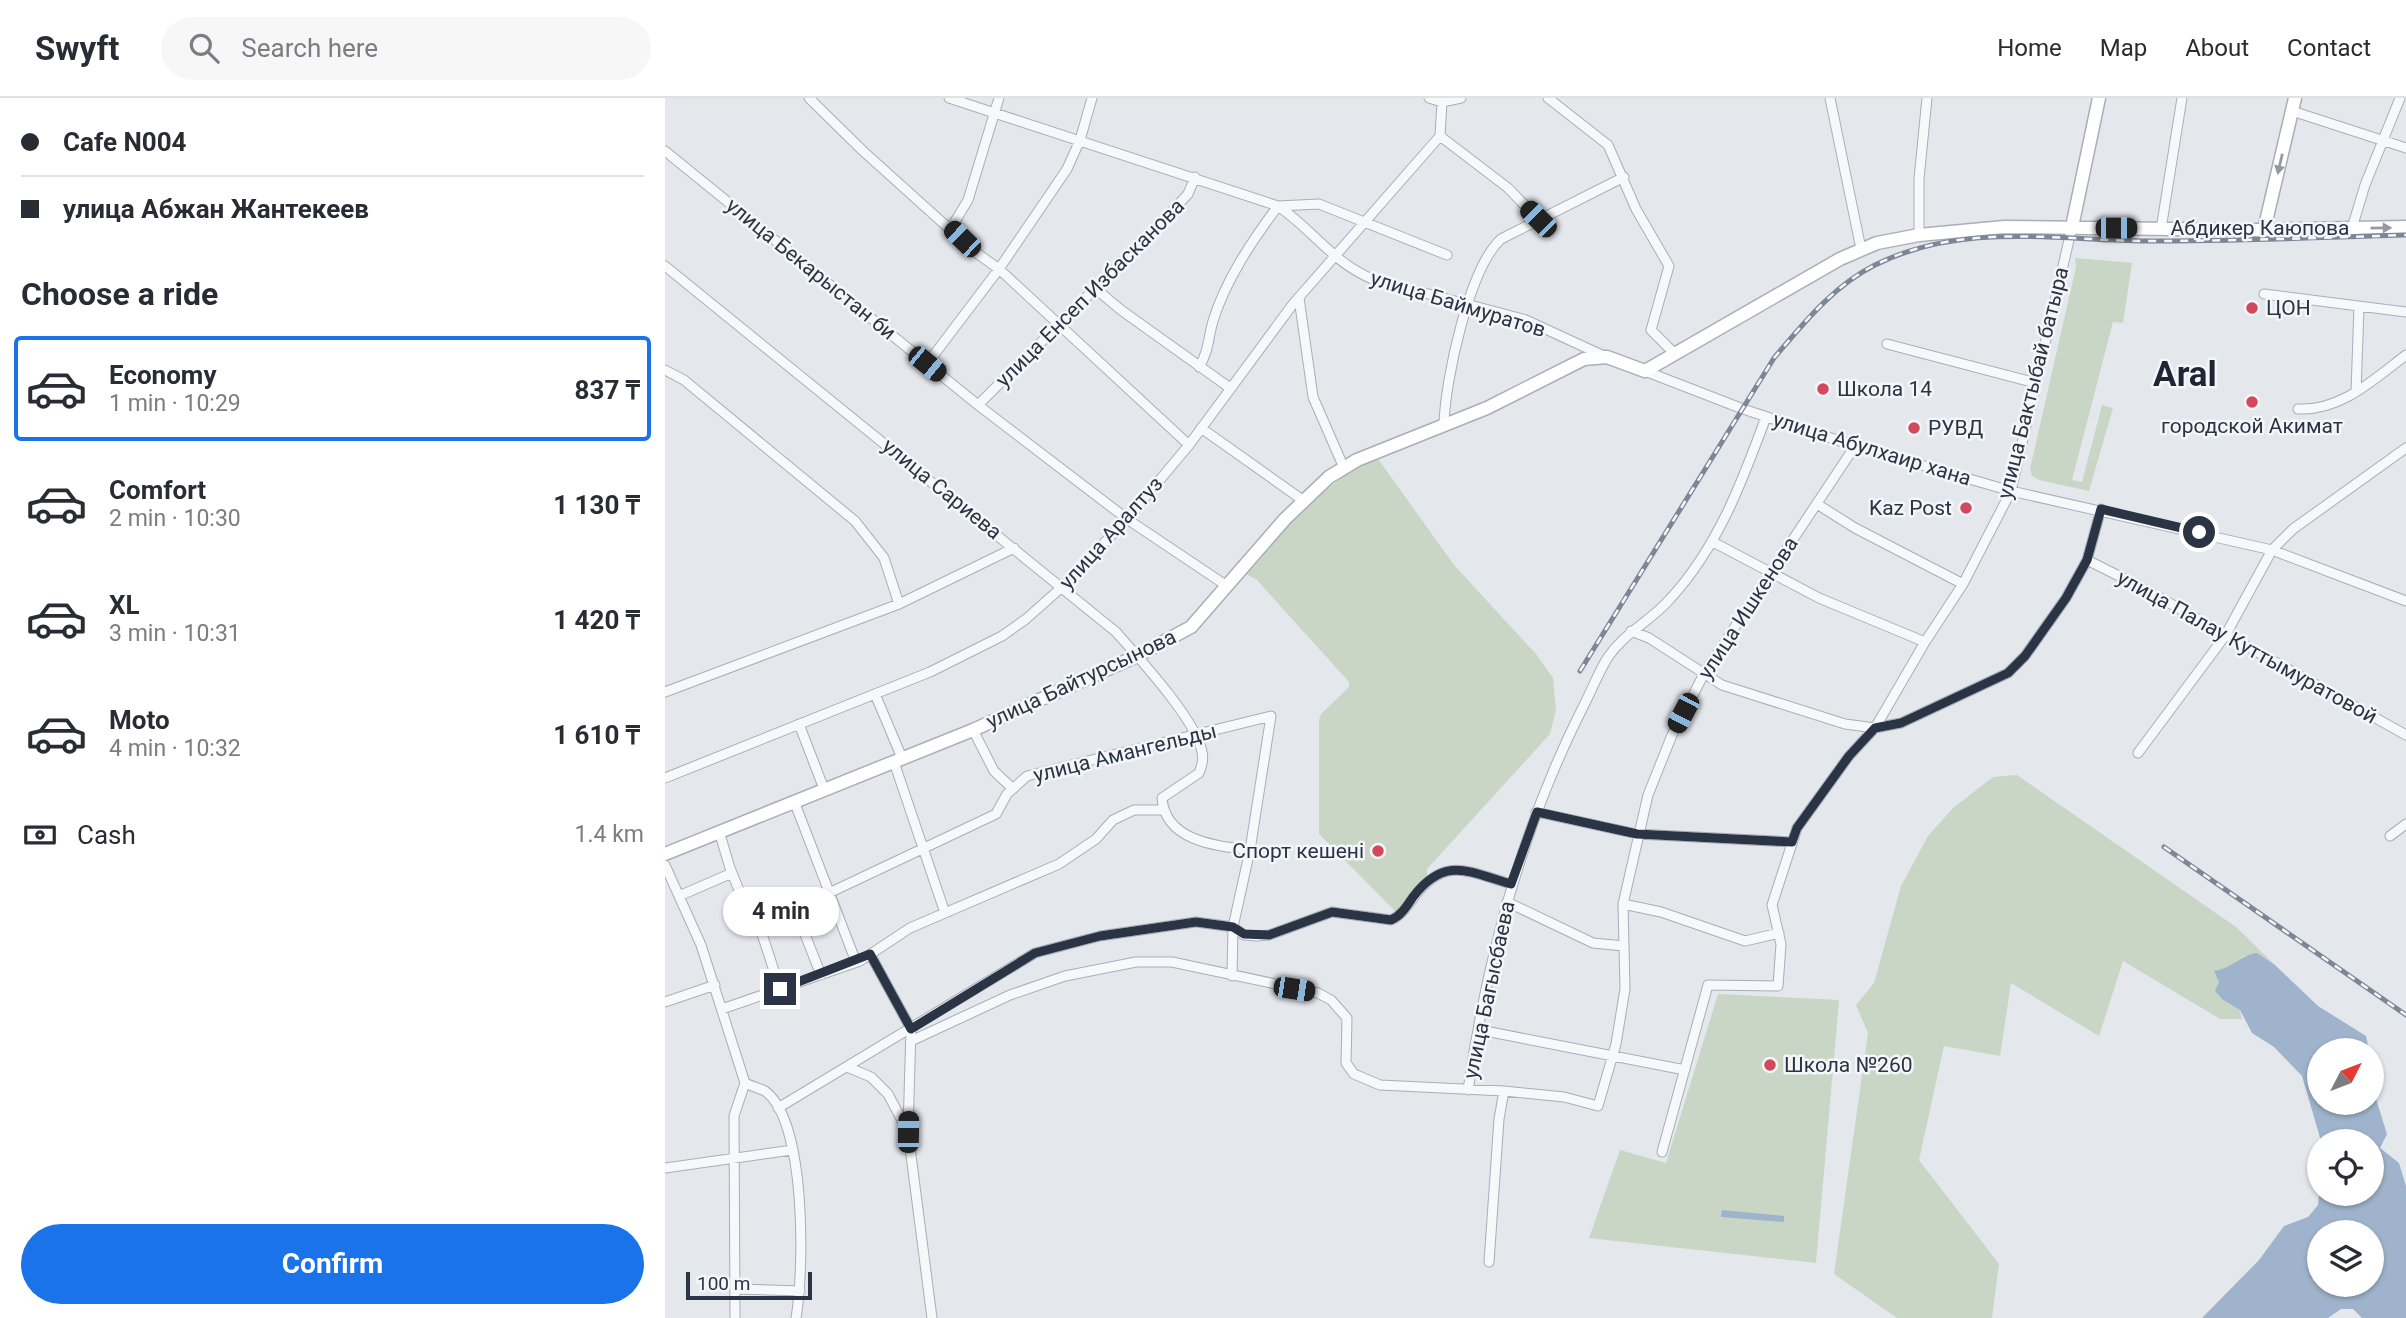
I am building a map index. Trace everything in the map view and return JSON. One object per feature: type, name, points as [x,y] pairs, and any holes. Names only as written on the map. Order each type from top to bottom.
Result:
[{"type":"street","points":[[809,98],[863,151],[999,269],[1189,445]]},
{"type":"street","name":"улица Баймуратов","points":[[949,98],[1278,206],[1296,218],[1333,258],[1372,279],[1468,302],[1526,320],[1607,357],[1742,410]]},
{"type":"street","points":[[951,228],[968,200],[999,98]]},
{"type":"street","points":[[927,364],[999,269],[1067,169],[1080,140],[1092,98]]},
{"type":"street","points":[[1429,98],[1442,102],[1461,98]]},
{"type":"street","points":[[1548,98],[1608,145],[1636,209],[1669,266],[1651,330],[1675,354]]},
{"type":"street","points":[[1830,98],[1861,249]]},
{"type":"street","points":[[1919,235],[1919,179],[1927,98]]},
{"type":"street","points":[[2072,227],[2099,98]]},
{"type":"street","points":[[2161,229],[2182,98]]},
{"type":"street","points":[[2352,228],[2381,140],[2400,98]]},
{"type":"street","points":[[1442,102],[1440,136],[1508,188],[1538,219]]},
{"type":"street","points":[[2264,230],[2294,104],[2406,148]]},
{"type":"street","name":"улица Аралтуз","points":[[665,778],[930,671],[1002,636],[1062,587],[1127,519],[1189,445],[1299,298],[1440,136]]},
{"type":"street","name":"улица Бекарыстан би","points":[[665,151],[978,405],[1127,519],[1227,586]]},
{"type":"street","name":"улица Енсеп Избасканова","points":[[978,405],[1060,326],[1188,194],[1195,177]]},
{"type":"street","points":[[1444,425],[1445,394],[1468,302],[1493,246],[1538,219],[1624,177]]},
{"type":"street","points":[[1199,367],[1209,351],[1212,322],[1227,285],[1254,239],[1278,206],[1319,204],[1447,255]]},
{"type":"street","name":"Абдикер Каюпова","points":[[1645,371],[1861,249],[1919,235],[2004,226],[2264,230],[2406,227]]},
{"type":"street","name":"улица Бактыбай батыра","points":[[1662,1152],[1708,985],[1778,986],[1781,944],[1772,905],[1797,828],[1849,756],[1875,728],[1925,642],[1963,584],[2011,491],[2072,227]]},
{"type":"street","name":"улица Сариева","points":[[665,266],[1116,632],[1195,735]]},
{"type":"street","points":[[1096,289],[1230,388]]},
{"type":"street","points":[[2264,294],[2406,312]]},
{"type":"street","points":[[1299,298],[1313,397],[1344,468]]},
{"type":"street","points":[[2356,392],[2359,307]]},
{"type":"street","points":[[1887,344],[2036,383]]},
{"type":"street","points":[[2298,409],[2316,410],[2332,405],[2356,392],[2406,355]]},
{"type":"street","name":"улица Байтурсынова","points":[[665,854],[973,730],[1137,656],[1191,627],[1304,501],[1344,468],[1487,408],[1584,359],[1607,357]]},
{"type":"street","points":[[665,370],[684,380],[855,521],[884,558],[899,604]]},
{"type":"street","name":"улица Абулхаир хана","points":[[1742,410],[2011,491],[2101,509],[2272,550],[2406,601]]},
{"type":"street","name":"улица Багысбаева","points":[[1468,1090],[1511,884],[1551,770],[1608,658],[1632,631],[1669,601],[1713,542],[1748,471],[1766,417]]},
{"type":"street","points":[[1201,428],[1304,501]]},
{"type":"street","name":"улица Ишкенова","points":[[1504,1091],[1564,1097],[1598,1106],[1613,1055],[1625,989],[1623,904],[1648,795],[1672,734],[1705,671],[1855,446]]},
{"type":"street","points":[[2138,753],[2225,636],[2272,550],[2293,529],[2406,448]]},
{"type":"street","points":[[1817,504],[1855,528],[1963,584]]},
{"type":"street","points":[[1632,631],[1705,671],[1723,685],[1845,724],[1875,728],[1901,723],[2008,673],[2038,640],[2087,560],[2101,509]]},
{"type":"street","points":[[1713,542],[1770,574],[1925,642]]},
{"type":"street","points":[[665,692],[899,604],[1014,548]]},
{"type":"street","name":"улица Палау Куттымуратовой","points":[[2087,560],[2137,584],[2225,636],[2406,735]]},
{"type":"street","points":[[875,694],[898,760],[944,913]]},
{"type":"street","name":"улица Амангельды","points":[[922,847],[996,814],[1013,789],[1027,776],[1271,716],[1250,850]]},
{"type":"street","points":[[799,724],[824,789]]},
{"type":"street","points":[[973,730],[994,771],[1013,789]]},
{"type":"street","points":[[1195,735],[1202,751],[1199,773],[1162,798],[1163,810],[1171,824],[1188,836],[1215,846],[1250,850],[1233,927],[1231,976]]},
{"type":"street","points":[[794,801],[856,962]]},
{"type":"street","points":[[722,1009],[856,962],[910,928],[1059,864],[1096,839],[1113,820],[1134,810],[1163,810]]},
{"type":"street","points":[[1537,812],[1637,834],[1792,842]]},
{"type":"street","points":[[2390,836],[2406,824]]},
{"type":"street","points":[[719,831],[732,873],[759,925],[780,989]]},
{"type":"street","points":[[753,917],[829,893],[922,847]]},
{"type":"street","points":[[665,865],[715,985],[745,1083],[734,1116],[737,1289],[735,1318]]},
{"type":"street","points":[[778,1108],[1035,953],[1100,936],[1196,922],[1233,927],[1244,934],[1269,935],[1332,912],[1391,920],[1403,911],[1421,887],[1445,869],[1462,870],[1511,884]]},
{"type":"street","points":[[679,896],[732,873]]},
{"type":"street","points":[[1507,902],[1593,943],[1624,946]]},
{"type":"street","points":[[793,904],[821,975]]},
{"type":"street","points":[[1623,904],[1661,912],[1745,941],[1779,933]]},
{"type":"street","points":[[870,954],[911,1029],[908,1132],[932,1318]]},
{"type":"street","points":[[911,1041],[1010,995],[1066,976],[1136,962],[1172,962],[1318,993],[1331,1000],[1347,1018],[1346,1063],[1359,1076],[1380,1085],[1504,1091],[1499,1119],[1489,1262]]},
{"type":"street","points":[[665,1002],[715,985]]},
{"type":"street","points":[[1480,1030],[1685,1070]]},
{"type":"street","points":[[847,1067],[871,1077],[888,1094],[908,1132]]},
{"type":"street","points":[[745,1083],[765,1092],[778,1108],[792,1150],[800,1226],[800,1291],[796,1318]]},
{"type":"street","points":[[665,1168],[792,1150]]},
{"type":"street","points":[[737,1289],[800,1291]]},
{"type":"green space","points":[[2075,258],[2132,263],[2123,323],[2113,322],[2072,480],[2082,482],[2102,405],[2113,408],[2089,491],[2039,480],[2032,476],[2030,469],[2076,267]]},
{"type":"green space","points":[[1376,456],[1454,565],[1536,654],[1553,678],[1556,710],[1550,734],[1427,869],[1427,881],[1400,911],[1395,911],[1319,834],[1319,720],[1321,714],[1349,687],[1349,682],[1257,580],[1244,573],[1305,508],[1338,480]]},
{"type":"green space","points":[[2017,775],[2236,927],[2275,965],[2257,956],[2237,960],[2219,982],[2223,1000],[2240,1010],[2242,1019],[2220,1019],[2123,961],[2099,1036],[2011,983],[2000,1056],[1944,1046],[1919,1160],[1999,1264],[1992,1318],[1897,1318],[1834,1274],[1868,1033],[1856,1005],[1874,983],[1901,886],[1928,836],[1953,808],[1993,777]]},
{"type":"green space","points":[[1718,994],[1839,1000],[1816,1263],[1589,1238],[1620,1150],[1666,1163]]},
{"type":"water","points":[[2257,953],[2275,965],[2318,1006],[2366,1036],[2307,1038],[2307,1093],[2302,1076],[2274,1047],[2252,1033],[2240,1010],[2223,1000],[2215,991],[2219,982],[2214,971]]},
{"type":"water","points":[[2313,1115],[2381,1115],[2387,1134],[2384,1140],[2384,1129],[2317,1129]]},
{"type":"water","points":[[2384,1151],[2399,1163],[2406,1186],[2406,1318],[2362,1318],[2353,1309],[2341,1309],[2328,1318],[2202,1318],[2259,1260],[2284,1226],[2308,1217],[2317,1206],[2384,1206]]},
{"type":"water","points":[[1722,1210],[1784,1216],[1784,1222],[1721,1217]]},
{"type":"railway","points":[[1580,671],[1774,358],[1832,295],[1875,265],[1941,243],[2008,236],[2179,241],[2406,235]]},
{"type":"railway","points":[[2164,847],[2406,1015]]},
{"type":"place","name":"ЦОН","points":[[2252,308]]},
{"type":"place","name":"Школа 14","points":[[1823,389]]},
{"type":"place","name":"городской Акимат","points":[[2252,402]]},
{"type":"place","name":"РУВД","points":[[1914,428]]},
{"type":"place","name":"Kaz Post","points":[[1966,508]]},
{"type":"place","name":"Спорт кешені","points":[[1378,851]]},
{"type":"place","name":"Школа №260","points":[[1770,1065]]},
{"type":"district","name":"Aral","points":[[2185,374]]},
{"type":"route","points":[[780,989],[856,962],[870,954],[911,1029],[1035,953],[1100,936],[1196,922],[1233,927],[1244,934],[1269,935],[1332,912],[1391,920],[1403,911],[1421,887],[1445,869],[1462,870],[1511,884],[1537,812],[1637,834],[1792,842],[1797,828],[1849,756],[1875,728],[1901,723],[2008,673],[2025,656],[2066,598],[2087,560],[2101,509],[2199,532]]}]
